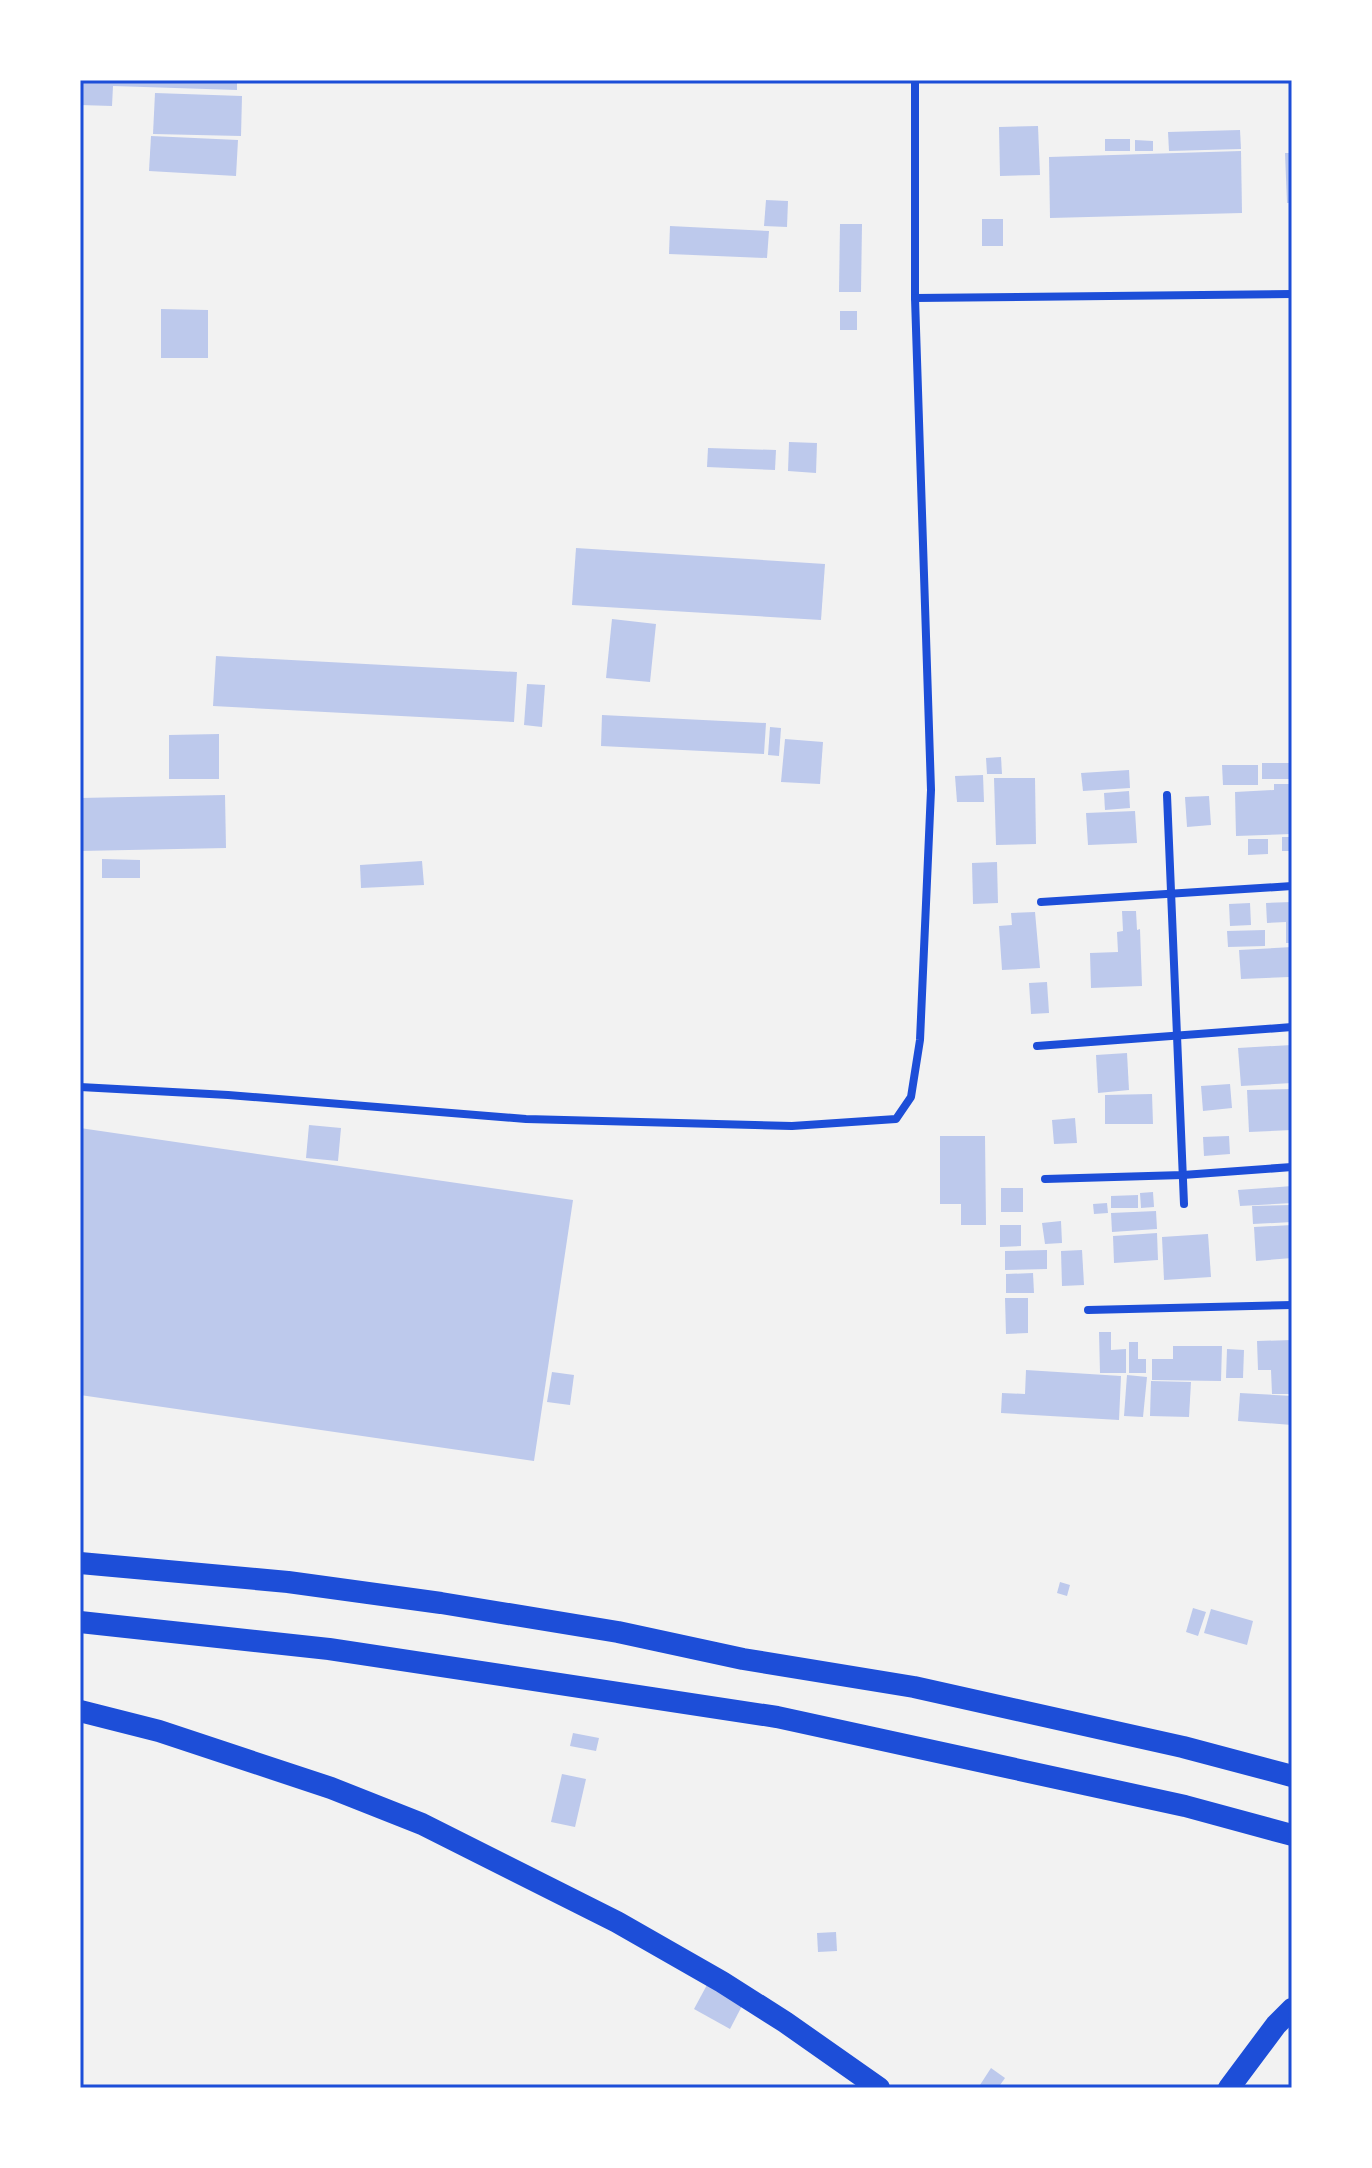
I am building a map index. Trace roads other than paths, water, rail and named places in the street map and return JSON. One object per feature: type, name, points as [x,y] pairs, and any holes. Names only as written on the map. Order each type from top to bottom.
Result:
[{"type":"highway","points":[[80,1563],[288,1582],[618,1632],[743,1659],[914,1687],[1183,1747],[1292,1776]]},
{"type":"highway","points":[[80,1622],[329,1649],[777,1717],[1185,1806],[1292,1835]]},
{"type":"highway","points":[[80,1711],[159,1731],[331,1788],[422,1824],[617,1922],[722,1982],[879,2088]]},
{"type":"highway","points":[[1229,2088],[1276,2025],[1292,2009]]},
{"type":"street","points":[[80,1087],[228,1095],[526,1119],[792,1126],[896,1119],[911,1097],[920,1040],[931,790],[915,298],[915,80]]},
{"type":"street","points":[[915,298],[1292,294]]},
{"type":"street","points":[[1167,795],[1184,1204]]},
{"type":"street","points":[[1041,902],[1292,886]]},
{"type":"street","points":[[1037,1046],[1292,1027]]},
{"type":"street","points":[[1045,1179],[1183,1175],[1292,1167]]},
{"type":"street","points":[[1088,1310],[1292,1305]]}]
